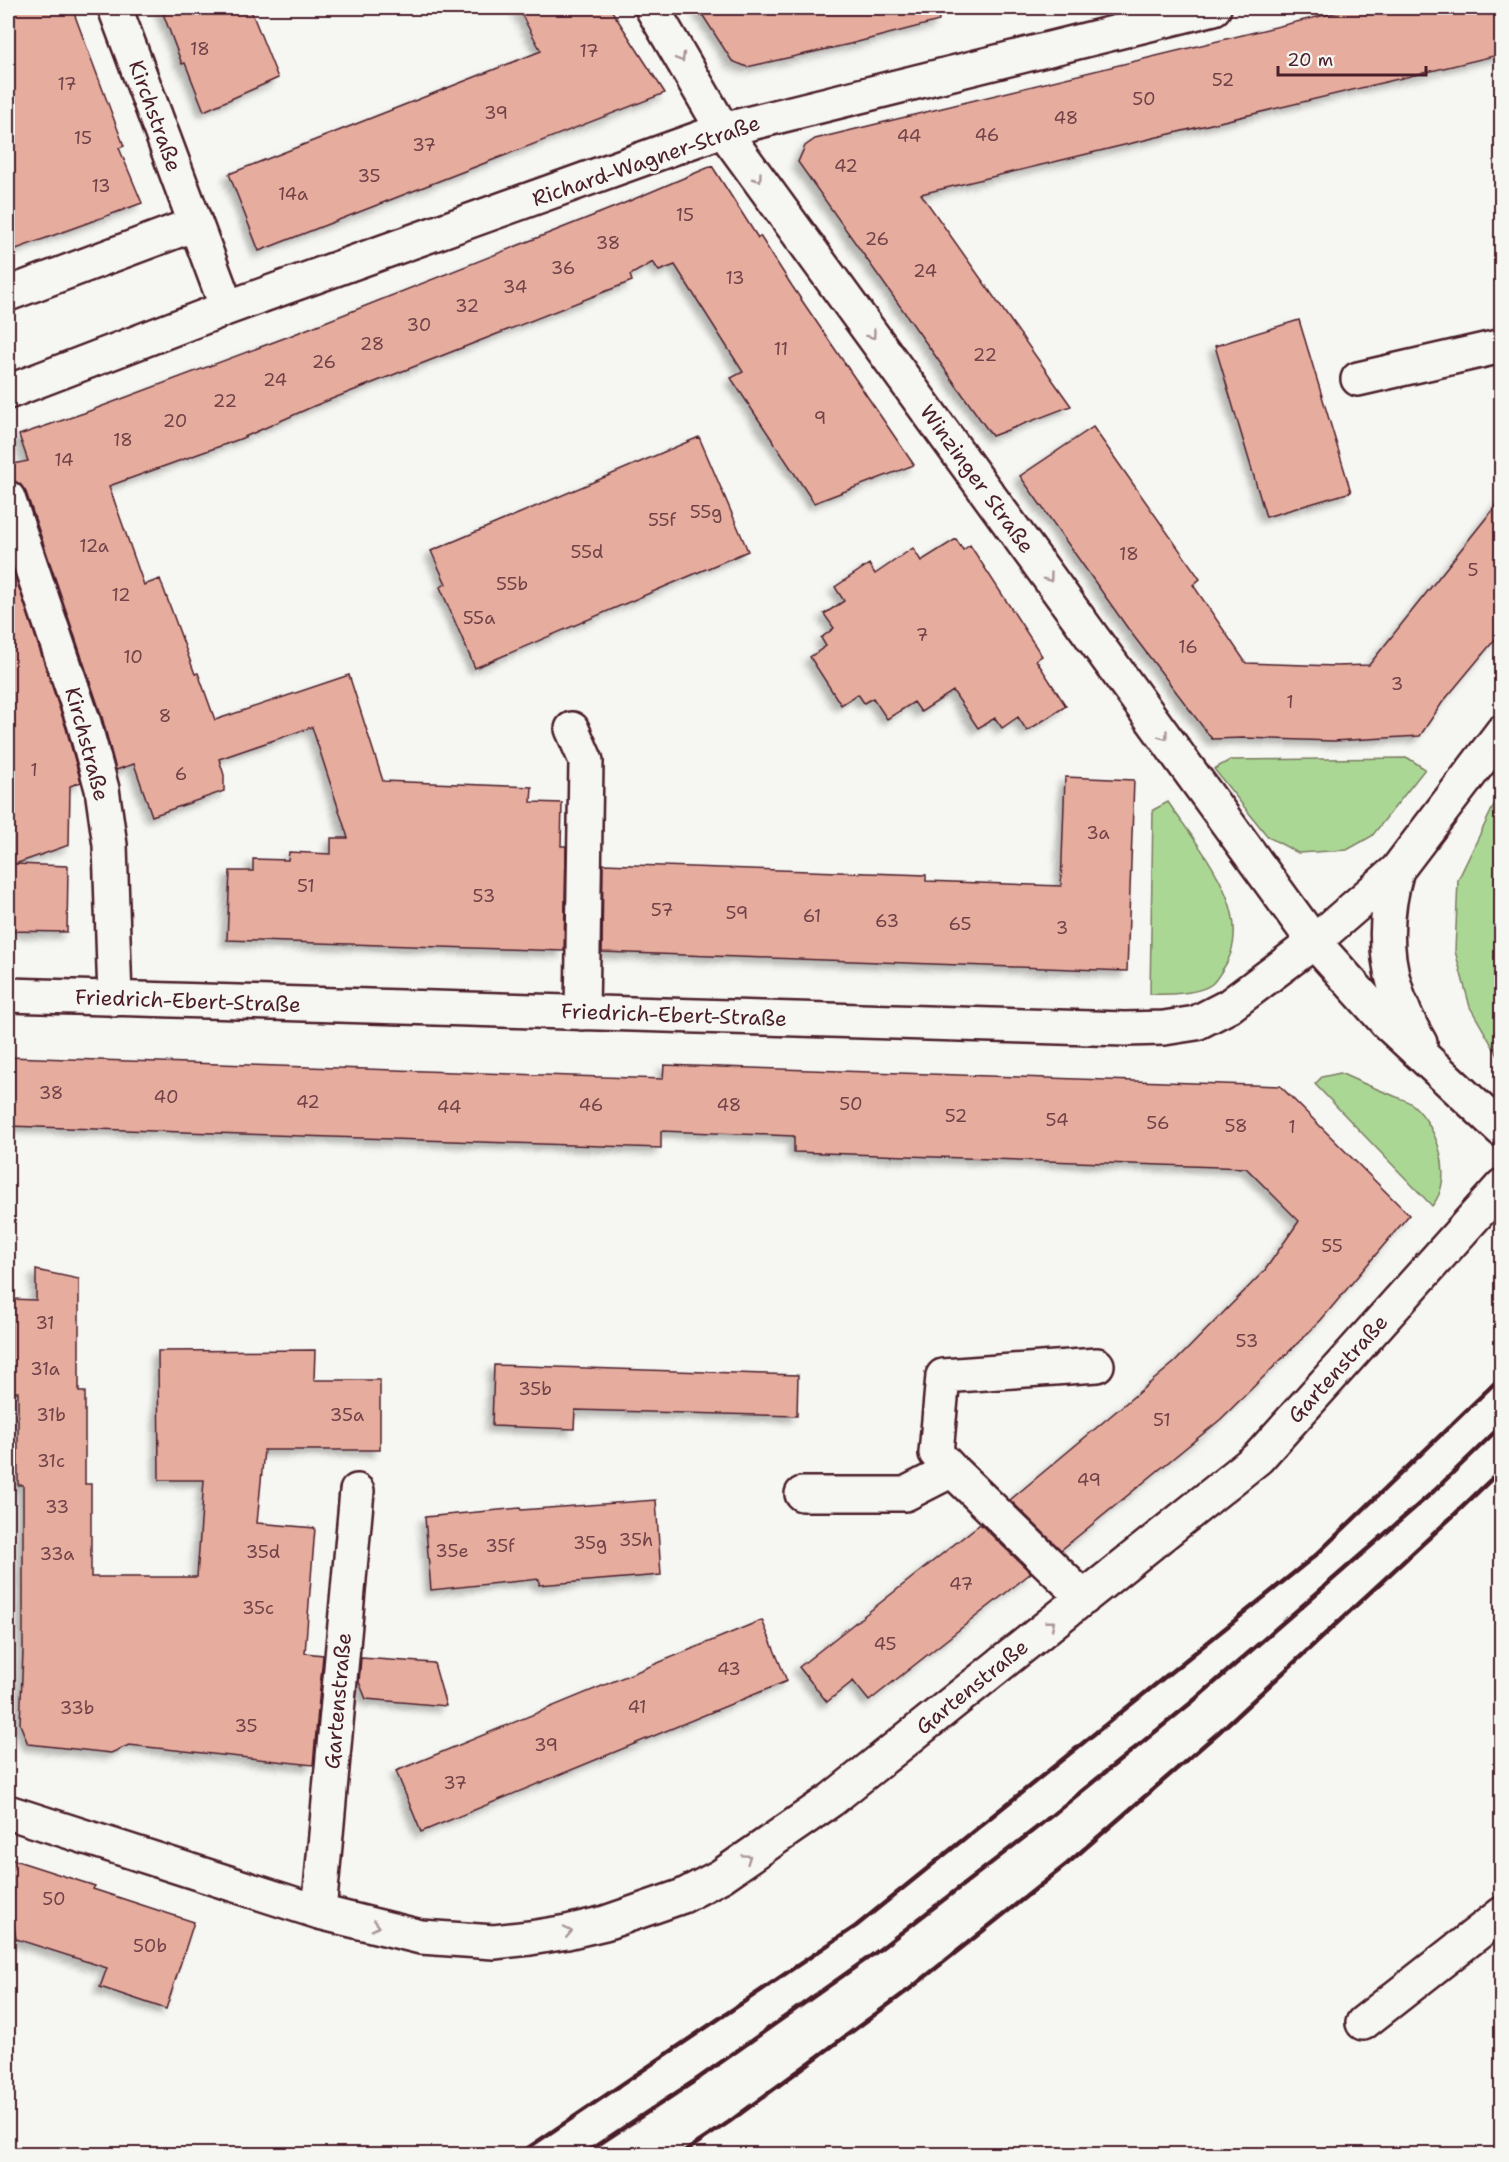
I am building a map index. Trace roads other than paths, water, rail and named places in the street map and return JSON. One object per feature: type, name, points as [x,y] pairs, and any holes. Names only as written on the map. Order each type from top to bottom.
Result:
[{"type":"street","name":"Kirchstraße","points":[[115,8],[195,224]]},
{"type":"street","name":"Winzinger Straße","points":[[652,8],[723,130],[1314,942],[1387,1023],[1436,1070]]},
{"type":"street","name":"Richard-Wagner-Straße","points":[[8,392],[227,308],[723,130],[1214,8]]},
{"type":"street","points":[[8,294],[195,224],[227,308]]},
{"type":"street","points":[[1358,379],[1502,346]]},
{"type":"street","name":"Kirchstraße","points":[[8,498],[84,723],[102,789],[110,846],[115,999]]},
{"type":"street","points":[[572,729],[586,761],[582,1013]]},
{"type":"street","points":[[1502,732],[1397,870],[1389,898],[1386,932],[1388,959],[1394,987],[1409,1026],[1436,1070],[1502,1130]]},
{"type":"street","name":"Friedrich-Ebert-Straße","points":[[8,995],[1113,1029],[1164,1028],[1196,1023],[1230,1006],[1314,942],[1397,870]]},
{"type":"street","name":"Gartenstraße","points":[[8,1812],[319,1912],[421,1937],[494,1942],[567,1932],[605,1923],[683,1896],[721,1876],[831,1800],[1258,1458],[1502,1186]]},
{"type":"street","points":[[1084,1598],[936,1453],[943,1376],[1097,1365]]},
{"type":"street","points":[[802,1494],[905,1494],[952,1470]]},
{"type":"street","name":"Gartenstraße","points":[[319,1912],[357,1491]]},
{"type":"street","points":[[1363,2023],[1502,1914]]},
{"type":"railway","points":[[519,2154],[856,1926],[1316,1555],[1502,1376]]},
{"type":"railway","points":[[584,2154],[693,2082],[875,1953],[1035,1829],[1192,1702],[1434,1491],[1502,1425]]},
{"type":"railway","points":[[681,2154],[729,2122],[911,1988],[1067,1864],[1218,1733],[1502,1469]]}]
